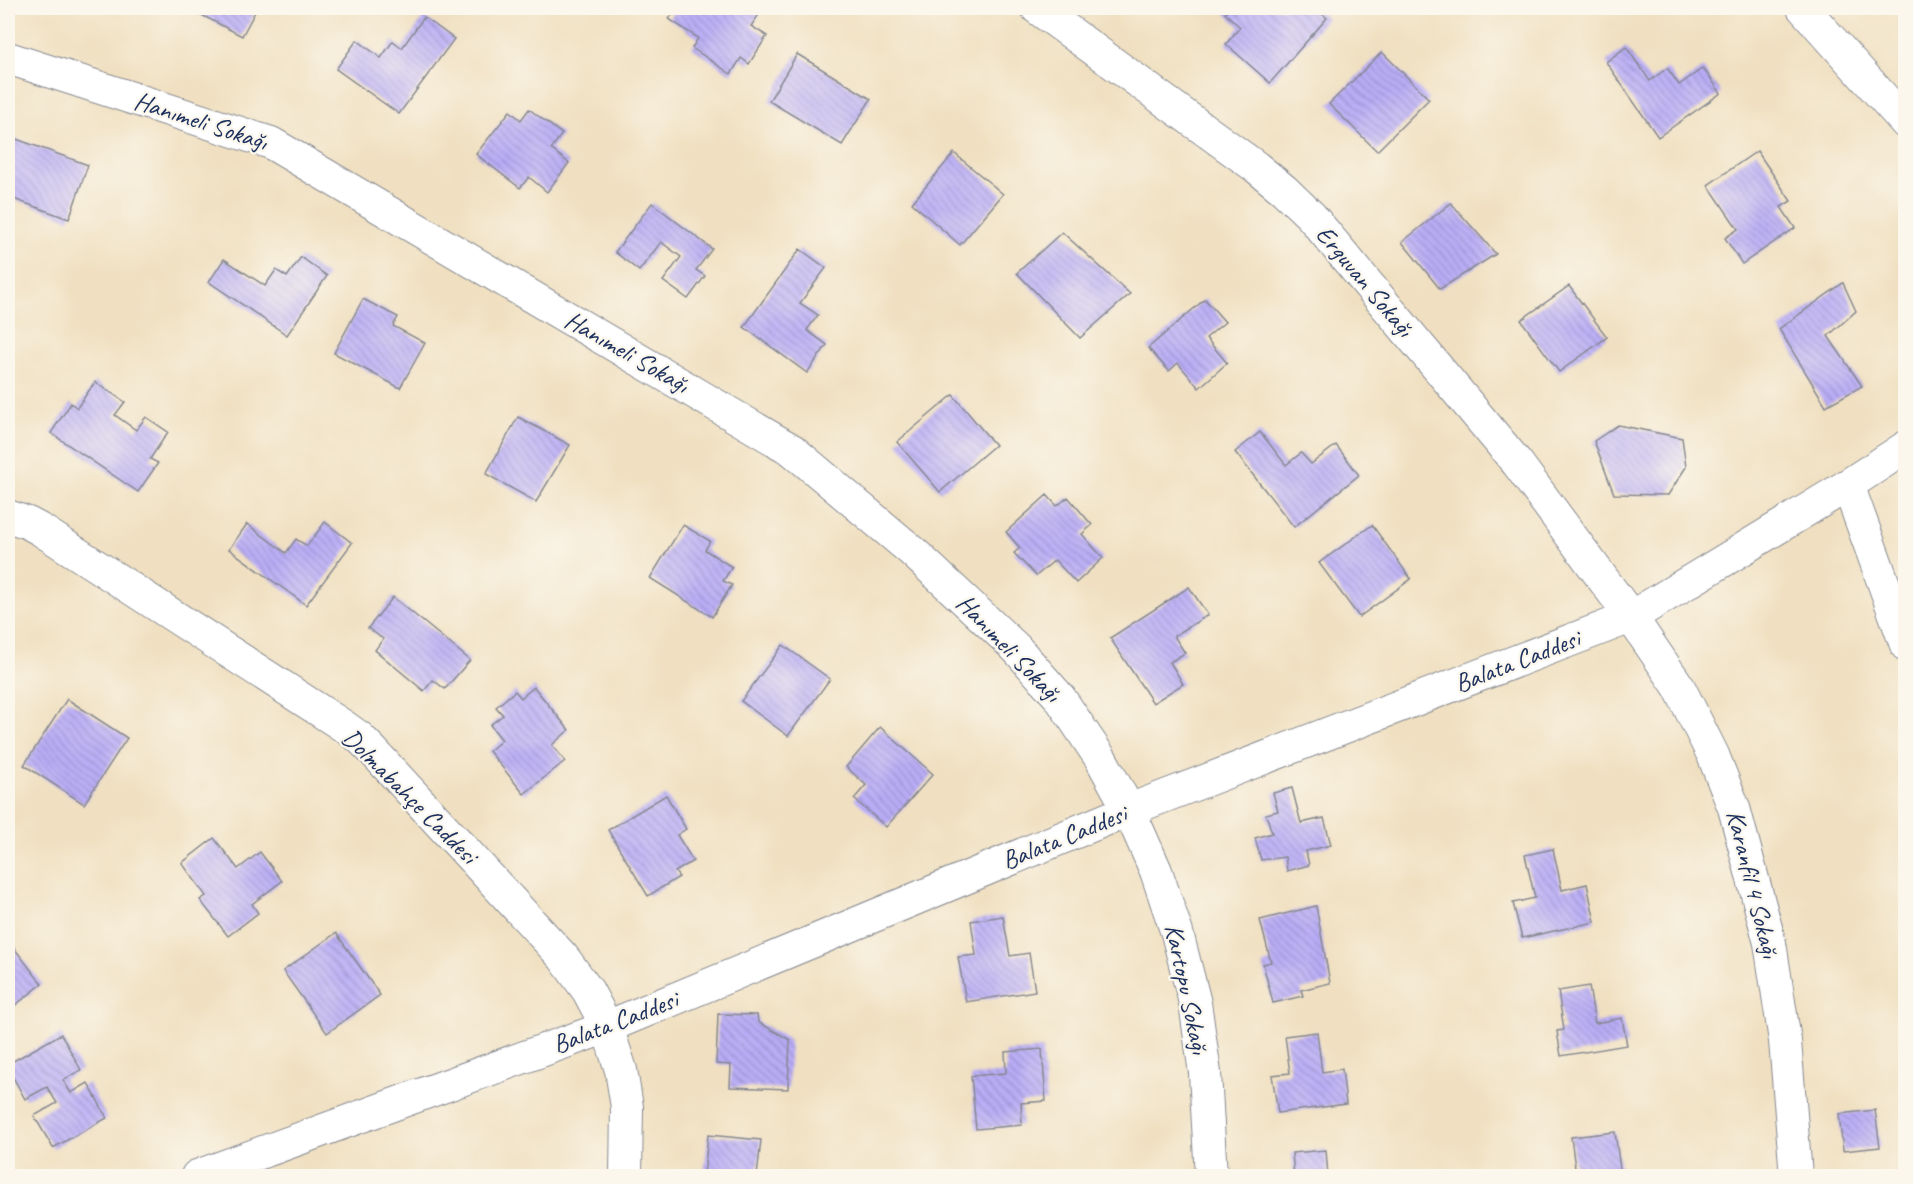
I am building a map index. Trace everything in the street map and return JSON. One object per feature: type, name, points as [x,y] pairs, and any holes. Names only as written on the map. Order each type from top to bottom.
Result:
[{"type":"street","name":"Erguvan Sokağı","points":[[1037,8],[1256,167],[1311,216],[1518,464],[1631,618]]},
{"type":"street","points":[[1803,8],[1905,123]]},
{"type":"street","name":"Hanımeli Sokağı","points":[[8,58],[271,143],[792,450],[912,551],[1016,648],[1060,698],[1101,759],[1129,810]]},
{"type":"street","name":"Balata Caddesi","points":[[198,1176],[607,1027],[1129,810],[1631,618],[1848,485],[1905,447]]},
{"type":"street","points":[[1848,485],[1905,645]]},
{"type":"street","name":"Dolmabahçe Caddesi","points":[[8,516],[28,522],[41,530],[359,737],[563,957],[588,991],[607,1027],[621,1070],[627,1107],[626,1176]]},
{"type":"street","name":"Karanfil 4 Sokağı","points":[[1631,618],[1679,687],[1713,754],[1737,819],[1770,943],[1785,1041],[1796,1176]]},
{"type":"street","name":"Kartopu Sokağı","points":[[1129,810],[1156,871],[1177,933],[1195,1003],[1205,1073],[1211,1176]]},
{"type":"building","points":[[188,8],[257,8],[242,36]]},
{"type":"building","points":[[677,8],[758,8],[762,10],[751,26],[767,36],[749,64],[741,58],[731,74],[692,48],[698,38],[669,19]]},
{"type":"building","points":[[1229,8],[1315,8],[1327,18],[1270,83],[1226,44],[1240,27],[1225,13]]},
{"type":"building","points":[[424,17],[454,39],[399,114],[336,69],[357,40],[381,58],[393,41],[402,48]]},
{"type":"building","points":[[1626,47],[1650,81],[1667,68],[1679,85],[1703,68],[1721,93],[1658,137],[1606,62]]},
{"type":"building","points":[[1382,52],[1429,99],[1377,151],[1329,104]]},
{"type":"building","points":[[797,54],[871,99],[842,145],[769,101]]},
{"type":"building","points":[[529,109],[562,134],[551,149],[569,163],[547,192],[529,177],[520,188],[476,154],[510,111],[521,120]]},
{"type":"building","points":[[8,136],[88,165],[69,219],[8,197]]},
{"type":"building","points":[[1757,151],[1791,201],[1781,207],[1795,228],[1742,264],[1725,238],[1738,229],[1708,185]]},
{"type":"building","points":[[954,153],[1003,194],[960,245],[912,203]]},
{"type":"building","points":[[652,203],[712,249],[696,270],[705,276],[688,299],[663,281],[681,257],[661,242],[639,271],[615,252]]},
{"type":"building","points":[[1451,203],[1496,254],[1440,289],[1402,242]]},
{"type":"building","points":[[1062,232],[1130,294],[1080,338],[1017,273]]},
{"type":"building","points":[[800,249],[826,268],[800,303],[818,315],[807,330],[827,345],[807,373],[744,327]]},
{"type":"building","points":[[301,257],[327,276],[287,335],[209,282],[224,259],[265,286],[276,270],[287,277]]},
{"type":"building","points":[[1843,283],[1856,311],[1828,336],[1862,386],[1826,406],[1779,329]]},
{"type":"building","points":[[1569,286],[1607,337],[1559,372],[1521,320]]},
{"type":"building","points":[[363,299],[398,317],[393,326],[425,343],[400,388],[334,353]]},
{"type":"building","points":[[1205,299],[1225,322],[1206,338],[1227,363],[1199,388],[1178,363],[1169,371],[1148,348]]},
{"type":"building","points":[[95,382],[125,402],[115,415],[136,430],[146,417],[168,432],[150,459],[158,463],[138,492],[51,433],[71,403],[77,408]]},
{"type":"building","points":[[953,395],[995,445],[940,492],[897,442]]},
{"type":"building","points":[[518,417],[570,445],[536,502],[486,474]]},
{"type":"building","points":[[1618,425],[1682,438],[1686,467],[1668,495],[1614,494],[1594,441]]},
{"type":"building","points":[[1260,432],[1286,465],[1301,453],[1311,464],[1336,445],[1359,475],[1294,527],[1235,452]]},
{"type":"building","points":[[1047,495],[1057,506],[1068,497],[1092,525],[1082,534],[1103,558],[1076,583],[1055,560],[1036,576],[1014,553],[1020,548],[1006,532]]},
{"type":"building","points":[[325,522],[352,543],[306,605],[229,549],[247,524],[286,553],[296,539],[307,546]]},
{"type":"building","points":[[683,525],[710,541],[705,550],[732,567],[723,581],[732,585],[712,617],[650,578]]},
{"type":"building","points":[[1372,525],[1411,579],[1359,617],[1319,563]]},
{"type":"building","points":[[1189,587],[1208,615],[1174,636],[1185,653],[1170,662],[1183,684],[1153,703],[1110,638]]},
{"type":"building","points":[[393,597],[470,660],[445,689],[433,680],[424,691],[375,650],[383,639],[368,628]]},
{"type":"building","points":[[783,645],[830,679],[788,736],[741,701]]},
{"type":"building","points":[[534,687],[569,730],[552,745],[565,761],[524,794],[489,751],[502,740],[490,725],[503,715],[496,707],[515,691],[521,698]]},
{"type":"building","points":[[67,699],[127,738],[84,804],[24,765]]},
{"type":"building","points":[[880,727],[933,774],[886,827],[854,799],[866,785],[846,767]]},
{"type":"building","points":[[1292,788],[1301,823],[1324,818],[1331,845],[1306,851],[1309,865],[1287,871],[1285,857],[1261,860],[1255,838],[1272,833],[1266,814],[1278,811],[1273,793]]},
{"type":"building","points":[[666,795],[686,829],[677,835],[693,861],[675,872],[679,877],[648,896],[608,830]]},
{"type":"building","points":[[214,838],[238,869],[260,852],[282,881],[252,904],[258,913],[228,936],[200,900],[206,896],[182,863]]},
{"type":"building","points":[[1553,849],[1562,890],[1587,884],[1595,922],[1522,938],[1513,903],[1535,898],[1525,855]]},
{"type":"building","points":[[1316,906],[1330,983],[1301,990],[1303,996],[1273,1003],[1263,964],[1271,962],[1260,920]]},
{"type":"building","points":[[1003,916],[1010,956],[1029,953],[1035,991],[966,1002],[958,957],[976,955],[971,921]]},
{"type":"building","points":[[336,933],[380,995],[327,1033],[283,971]]},
{"type":"building","points":[[8,940],[42,984],[8,1011]]},
{"type":"building","points":[[1589,986],[1595,1023],[1622,1018],[1627,1045],[1561,1056],[1557,1031],[1564,1030],[1558,991]]},
{"type":"building","points":[[718,1014],[757,1015],[758,1022],[790,1040],[788,1089],[730,1087],[731,1065],[716,1064]]},
{"type":"building","points":[[1317,1032],[1322,1072],[1342,1069],[1346,1104],[1278,1113],[1272,1075],[1290,1073],[1285,1036]]},
{"type":"building","points":[[61,1034],[81,1070],[63,1080],[71,1093],[88,1083],[107,1118],[53,1148],[34,1116],[57,1103],[47,1087],[25,1099],[8,1064]]},
{"type":"building","points":[[1042,1049],[1046,1101],[1021,1103],[1022,1125],[976,1129],[971,1076],[1006,1073],[1005,1052]]},
{"type":"building","points":[[1875,1110],[1880,1147],[1843,1151],[1839,1114]]},
{"type":"building","points":[[1615,1132],[1621,1176],[1576,1176],[1571,1137]]},
{"type":"building","points":[[708,1135],[761,1140],[757,1176],[704,1176]]},
{"type":"building","points":[[1326,1150],[1328,1176],[1294,1176],[1292,1153]]}]
